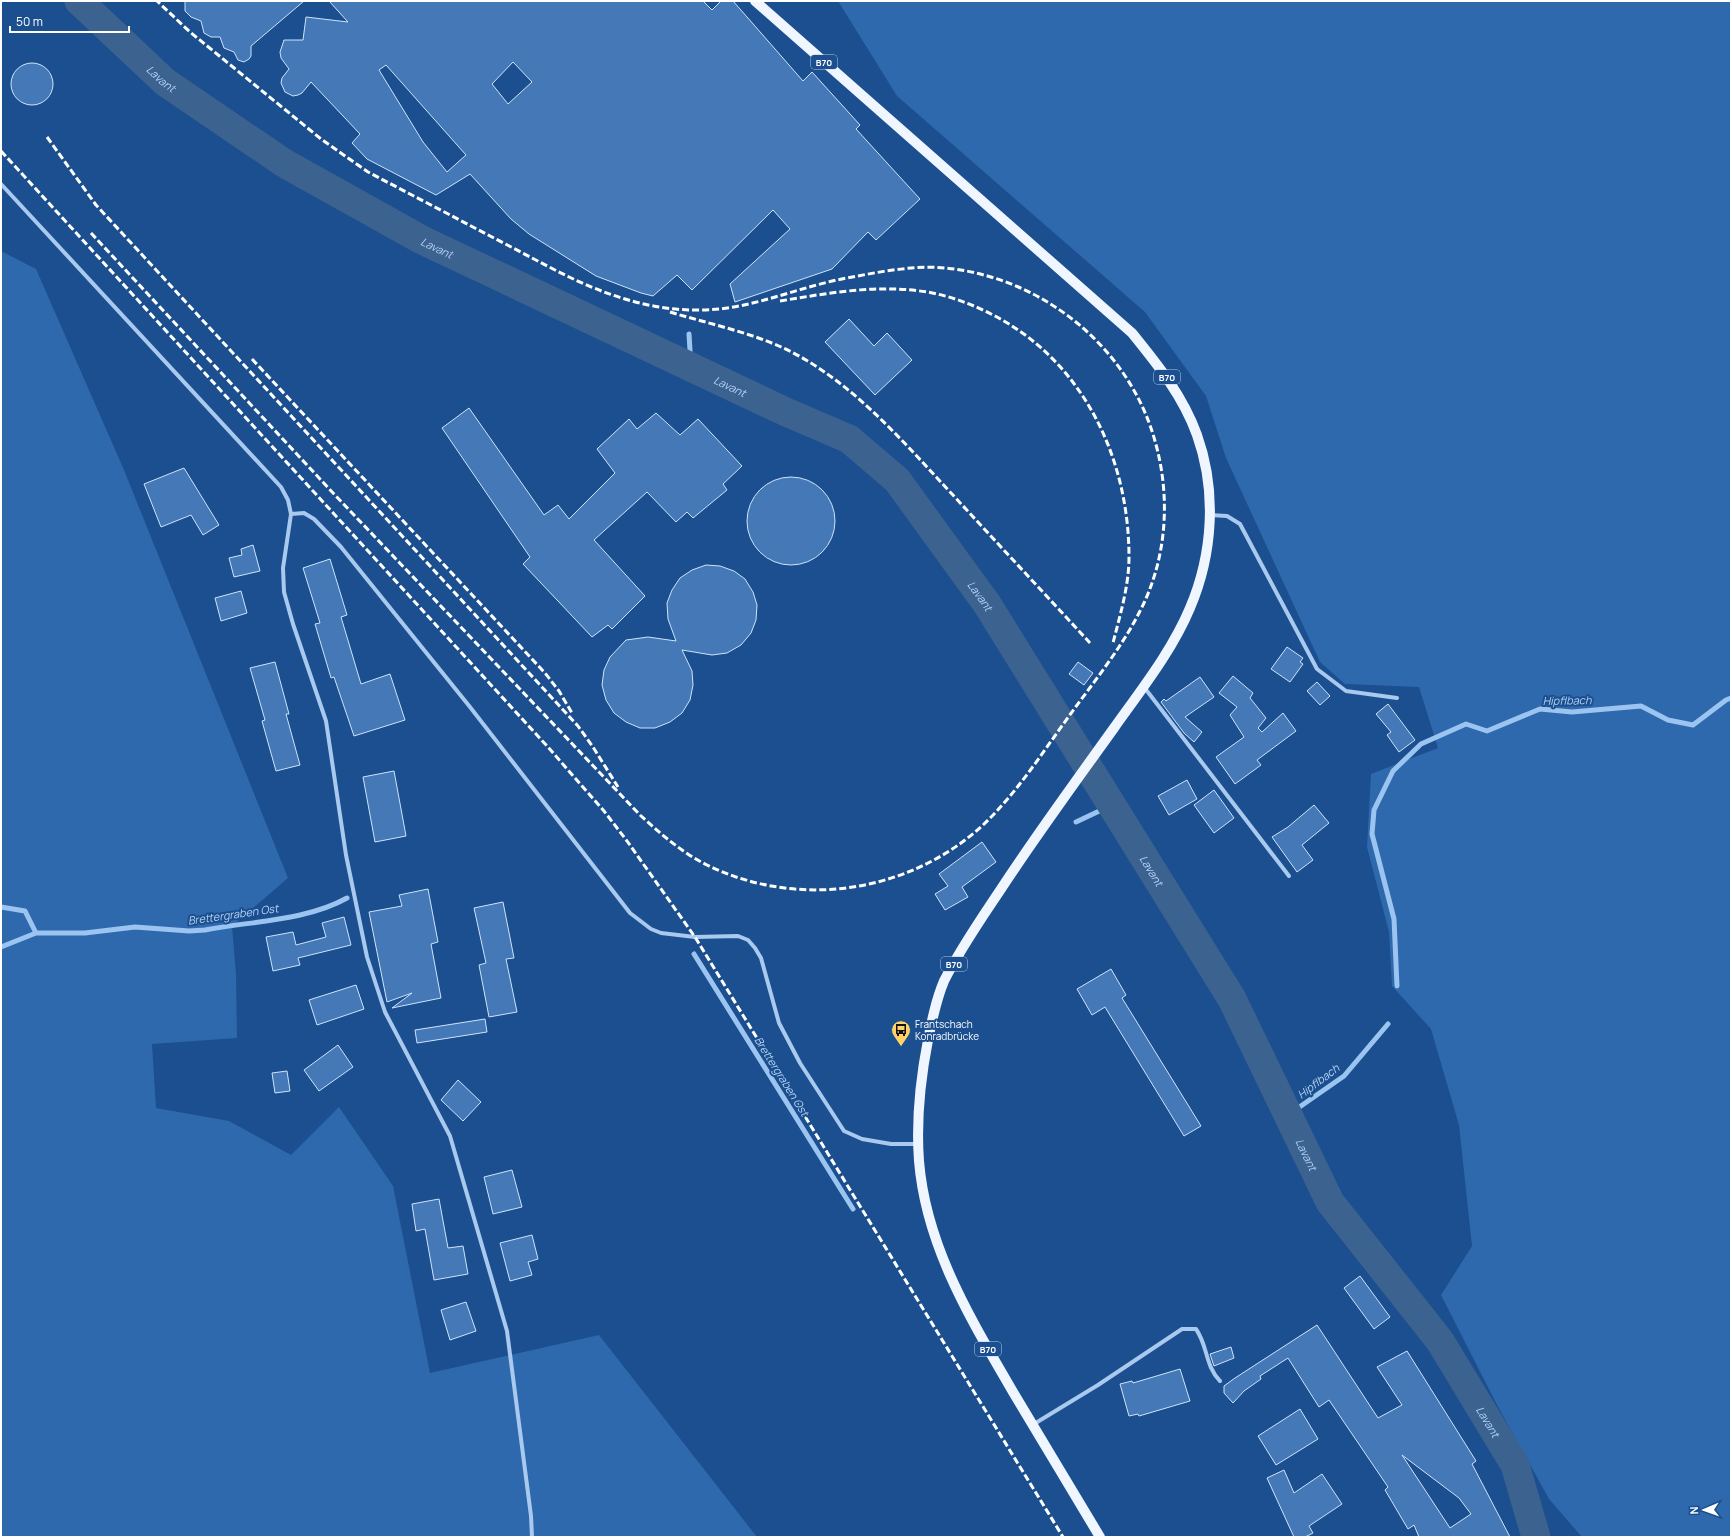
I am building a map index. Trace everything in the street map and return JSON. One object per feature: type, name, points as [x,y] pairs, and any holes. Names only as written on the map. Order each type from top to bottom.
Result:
[{"type":"main road","name":"B70","points":[[755,1],[1132,333],[1164,372],[1183,403],[1198,437],[1206,475],[1210,515],[1208,543],[1202,572],[1190,609],[1170,648],[1144,687],[1055,810],[970,936],[943,983],[932,1016],[922,1069],[918,1107],[918,1144],[926,1202],[935,1241],[951,1279],[978,1332],[1100,1537]]},
{"type":"street","points":[[1,184],[281,487],[288,500],[291,514],[283,568],[284,592],[292,624],[326,721],[346,855],[367,957],[385,1012],[450,1136],[507,1331],[531,1516],[532,1537]]},
{"type":"street","points":[[291,514],[304,513],[314,519],[340,547],[470,707],[630,913],[651,929],[661,934],[695,937],[738,936],[748,940],[761,958],[779,1023],[800,1063],[844,1130],[862,1139],[890,1144],[918,1144]]},
{"type":"street","points":[[1210,515],[1227,516],[1240,524],[1317,669],[1346,691],[1397,698]]},
{"type":"street","points":[[1144,687],[1289,876]]},
{"type":"street","points":[[1033,1425],[1098,1385],[1182,1329],[1196,1329],[1202,1337],[1212,1373],[1220,1381]]},
{"type":"shaded area","points":[[838,1],[1731,1],[1731,1537],[1582,1537],[1549,1499],[1497,1405],[1441,1295],[1472,1246],[1459,1125],[1431,1029],[1392,986],[1389,932],[1367,847],[1371,774],[1438,748],[1419,687],[1345,684],[1320,662],[1226,458],[1206,396],[1145,312],[897,96]]},
{"type":"shaded area","points":[[1,251],[36,269],[124,470],[288,878],[232,926],[236,974],[237,1038],[152,1044],[156,1108],[229,1121],[291,1155],[339,1107],[393,1186],[430,1373],[599,1335],[757,1537],[1,1537]]},
{"type":"building","points":[[185,1],[304,1],[251,46],[251,56],[244,62],[238,60],[234,52],[224,48],[220,37],[211,37],[204,33],[201,21],[191,17],[185,11]]},
{"type":"building","points":[[329,1],[703,1],[712,10],[721,1],[733,1],[803,81],[812,72],[860,125],[856,129],[920,199],[876,240],[868,232],[832,269],[735,302],[730,284],[790,229],[773,210],[692,290],[677,275],[653,296],[641,293],[596,276],[529,234],[511,219],[470,174],[436,195],[367,159],[352,143],[360,134],[311,82],[302,93],[298,95],[293,96],[285,92],[281,83],[282,78],[289,69],[281,58],[280,52],[284,40],[303,40],[306,17],[348,22]],"holes":[[[513,62],[532,82],[508,104],[492,84]],[[386,65],[466,155],[447,172],[423,142],[379,70]]]},
{"type":"building","points":[[32,63],[47,69],[53,84],[47,99],[32,105],[17,99],[11,84],[17,69]]},
{"type":"building","points":[[849,319],[874,346],[887,333],[912,360],[875,395],[825,342]]},
{"type":"building","points":[[469,408],[544,515],[558,505],[569,519],[615,473],[597,449],[629,419],[637,429],[656,413],[680,435],[698,419],[742,466],[723,484],[727,490],[693,518],[687,512],[676,522],[647,492],[594,540],[645,596],[612,629],[608,625],[592,637],[523,564],[530,557],[442,428]]},
{"type":"building","points":[[184,468],[219,525],[203,535],[191,515],[161,527],[144,484]]},
{"type":"building","points":[[791,477],[808,481],[822,490],[831,504],[835,521],[831,538],[822,552],[808,561],[791,565],[774,561],[760,552],[751,538],[747,521],[751,504],[760,490],[774,481]]},
{"type":"building","points":[[253,545],[260,571],[234,577],[229,558],[242,555],[241,549]]},
{"type":"building","points":[[330,559],[347,615],[341,617],[361,684],[390,674],[405,720],[354,736],[334,677],[331,678],[315,624],[320,623],[303,568]]},
{"type":"building","points":[[706,565],[720,566],[734,571],[745,579],[753,592],[757,605],[756,620],[751,633],[741,645],[727,653],[712,655],[682,650],[692,671],[693,685],[690,700],[682,713],[670,722],[655,728],[640,728],[626,722],[614,713],[606,700],[602,685],[604,670],[610,657],[626,640],[648,637],[676,641],[668,619],[667,603],[672,590],[680,578],[692,570]]},
{"type":"building","points":[[241,591],[247,613],[221,621],[215,598]]},
{"type":"building","points":[[1287,647],[1303,658],[1300,662],[1303,664],[1290,682],[1271,669]]},
{"type":"building","points":[[275,662],[289,714],[286,714],[300,765],[276,771],[262,721],[265,720],[250,668]]},
{"type":"building","points":[[1078,662],[1093,673],[1084,685],[1069,674]]},
{"type":"building","points":[[1233,676],[1253,693],[1250,698],[1266,718],[1258,728],[1262,732],[1283,713],[1296,731],[1257,760],[1261,765],[1235,784],[1216,757],[1244,737],[1230,715],[1237,707],[1219,693]]},
{"type":"building","points":[[1200,677],[1214,697],[1185,717],[1202,732],[1194,742],[1184,733],[1161,702],[1164,699],[1166,701]]},
{"type":"building","points":[[1317,682],[1330,696],[1320,705],[1307,691]]},
{"type":"building","points":[[1388,704],[1415,740],[1399,752],[1387,735],[1391,732],[1376,714]]},
{"type":"building","points":[[394,771],[406,836],[375,842],[363,777]]},
{"type":"building","points":[[1187,780],[1197,799],[1169,815],[1158,796]]},
{"type":"building","points":[[1214,790],[1234,818],[1214,833],[1194,805]]},
{"type":"building","points":[[1314,805],[1329,823],[1302,845],[1313,860],[1297,872],[1272,837],[1288,827]]},
{"type":"building","points":[[982,842],[996,862],[962,887],[968,897],[945,910],[935,894],[948,886],[939,874]]},
{"type":"building","points":[[428,889],[438,942],[431,944],[441,998],[392,1008],[412,993],[387,1002],[369,912],[402,906],[399,895]]},
{"type":"building","points":[[503,902],[514,958],[506,959],[517,1012],[489,1017],[479,965],[486,963],[474,908]]},
{"type":"building","points":[[344,917],[351,945],[298,958],[300,965],[273,971],[266,937],[293,932],[296,945],[326,937],[322,923]]},
{"type":"building","points":[[1111,969],[1126,995],[1122,998],[1201,1126],[1184,1136],[1105,1007],[1092,1015],[1077,989]]},
{"type":"building","points":[[356,985],[364,1009],[317,1025],[309,1000]]},
{"type":"building","points":[[485,1019],[487,1032],[417,1043],[415,1030]]},
{"type":"building","points":[[338,1045],[353,1067],[319,1091],[304,1070]]},
{"type":"building","points":[[287,1071],[290,1091],[275,1093],[272,1073]]},
{"type":"building","points":[[458,1080],[481,1102],[463,1121],[441,1100]]},
{"type":"building","points":[[512,1170],[522,1207],[493,1214],[484,1177]]},
{"type":"building","points":[[439,1199],[448,1248],[463,1246],[468,1274],[434,1280],[425,1229],[416,1231],[412,1204]]},
{"type":"building","points":[[532,1235],[538,1259],[528,1262],[532,1275],[510,1281],[500,1243]]},
{"type":"building","points":[[1360,1276],[1390,1317],[1374,1329],[1344,1288]]},
{"type":"building","points":[[466,1302],[476,1331],[450,1340],[441,1310]]},
{"type":"building","points":[[1317,1325],[1378,1418],[1402,1405],[1377,1367],[1407,1351],[1476,1461],[1472,1464],[1510,1537],[1419,1537],[1414,1525],[1408,1529],[1385,1490],[1388,1487],[1329,1400],[1319,1407],[1288,1358],[1260,1376],[1261,1379],[1244,1391],[1233,1403],[1224,1393],[1224,1386]],"holes":[[[1402,1455],[1459,1498],[1471,1514],[1450,1528]]]},
{"type":"building","points":[[1231,1347],[1234,1358],[1214,1366],[1210,1354]]},
{"type":"building","points":[[1180,1369],[1190,1401],[1139,1416],[1138,1414],[1129,1416],[1120,1384],[1132,1381],[1133,1383]]},
{"type":"building","points":[[1300,1409],[1318,1439],[1276,1465],[1258,1436]]},
{"type":"building","points":[[1284,1470],[1294,1493],[1322,1474],[1342,1504],[1309,1526],[1313,1533],[1305,1537],[1294,1537],[1267,1478]]},
{"type":"waterway","name":"Lavant","points":[[79,1],[165,82],[284,163],[422,240],[786,412],[849,439],[897,480],[987,604],[1232,999],[1330,1202],[1440,1341],[1515,1465],[1536,1537]]},
{"type":"waterway","points":[[689,334],[691,367]]},
{"type":"waterway","name":"Hipflbach","points":[[1397,986],[1394,919],[1372,834],[1374,810],[1393,771],[1421,744],[1466,724],[1487,731],[1540,709],[1572,712],[1641,706],[1668,720],[1693,725],[1726,700],[1731,698]]},
{"type":"waterway","name":"Brettergraben Ost","points":[[1076,822],[1112,805]]},
{"type":"waterway","name":"Brettergraben Ost","points":[[1,947],[36,933],[85,933],[135,927],[189,931],[205,930],[296,916],[331,906],[347,898]]},
{"type":"waterway","points":[[1,907],[25,911],[36,933]]},
{"type":"waterway","name":"Brettergraben Ost","points":[[694,954],[853,1209]]},
{"type":"waterway","name":"Hipflbach","points":[[1288,1115],[1344,1076],[1388,1024]]},
{"type":"railway","points":[[91,233],[334,494],[640,815],[664,836],[698,860],[742,879],[778,887],[814,890],[851,887],[886,880],[921,867],[953,848],[983,825],[996,812],[1030,770],[1108,663],[1125,637],[1140,611],[1156,570],[1164,528],[1163,484],[1155,441],[1142,407],[1125,376],[1103,347],[1077,323],[1047,302],[1015,286],[981,274],[933,267],[871,273],[828,282],[756,302],[719,309],[681,310],[643,304],[607,293],[555,270],[368,172],[321,139],[190,32],[157,1]]},
{"type":"railway","points":[[47,137],[96,205],[578,726],[618,787]]},
{"type":"railway","points":[[1,151],[547,746],[604,811],[627,841],[695,937],[1063,1537]]},
{"type":"railway","points":[[780,301],[853,290],[890,289],[927,292],[962,301],[995,316],[1026,336],[1053,360],[1077,387],[1095,417],[1110,450],[1121,485],[1127,520],[1129,568],[1124,600],[1113,643]]},
{"type":"railway","points":[[670,312],[740,332],[774,344],[806,360],[847,389],[884,422],[1090,643]]},
{"type":"railway","points":[[252,359],[545,673],[559,691],[572,713]]},
{"type":"place","name":"Frantschach Konradbrücke","points":[[901,1047]]}]
